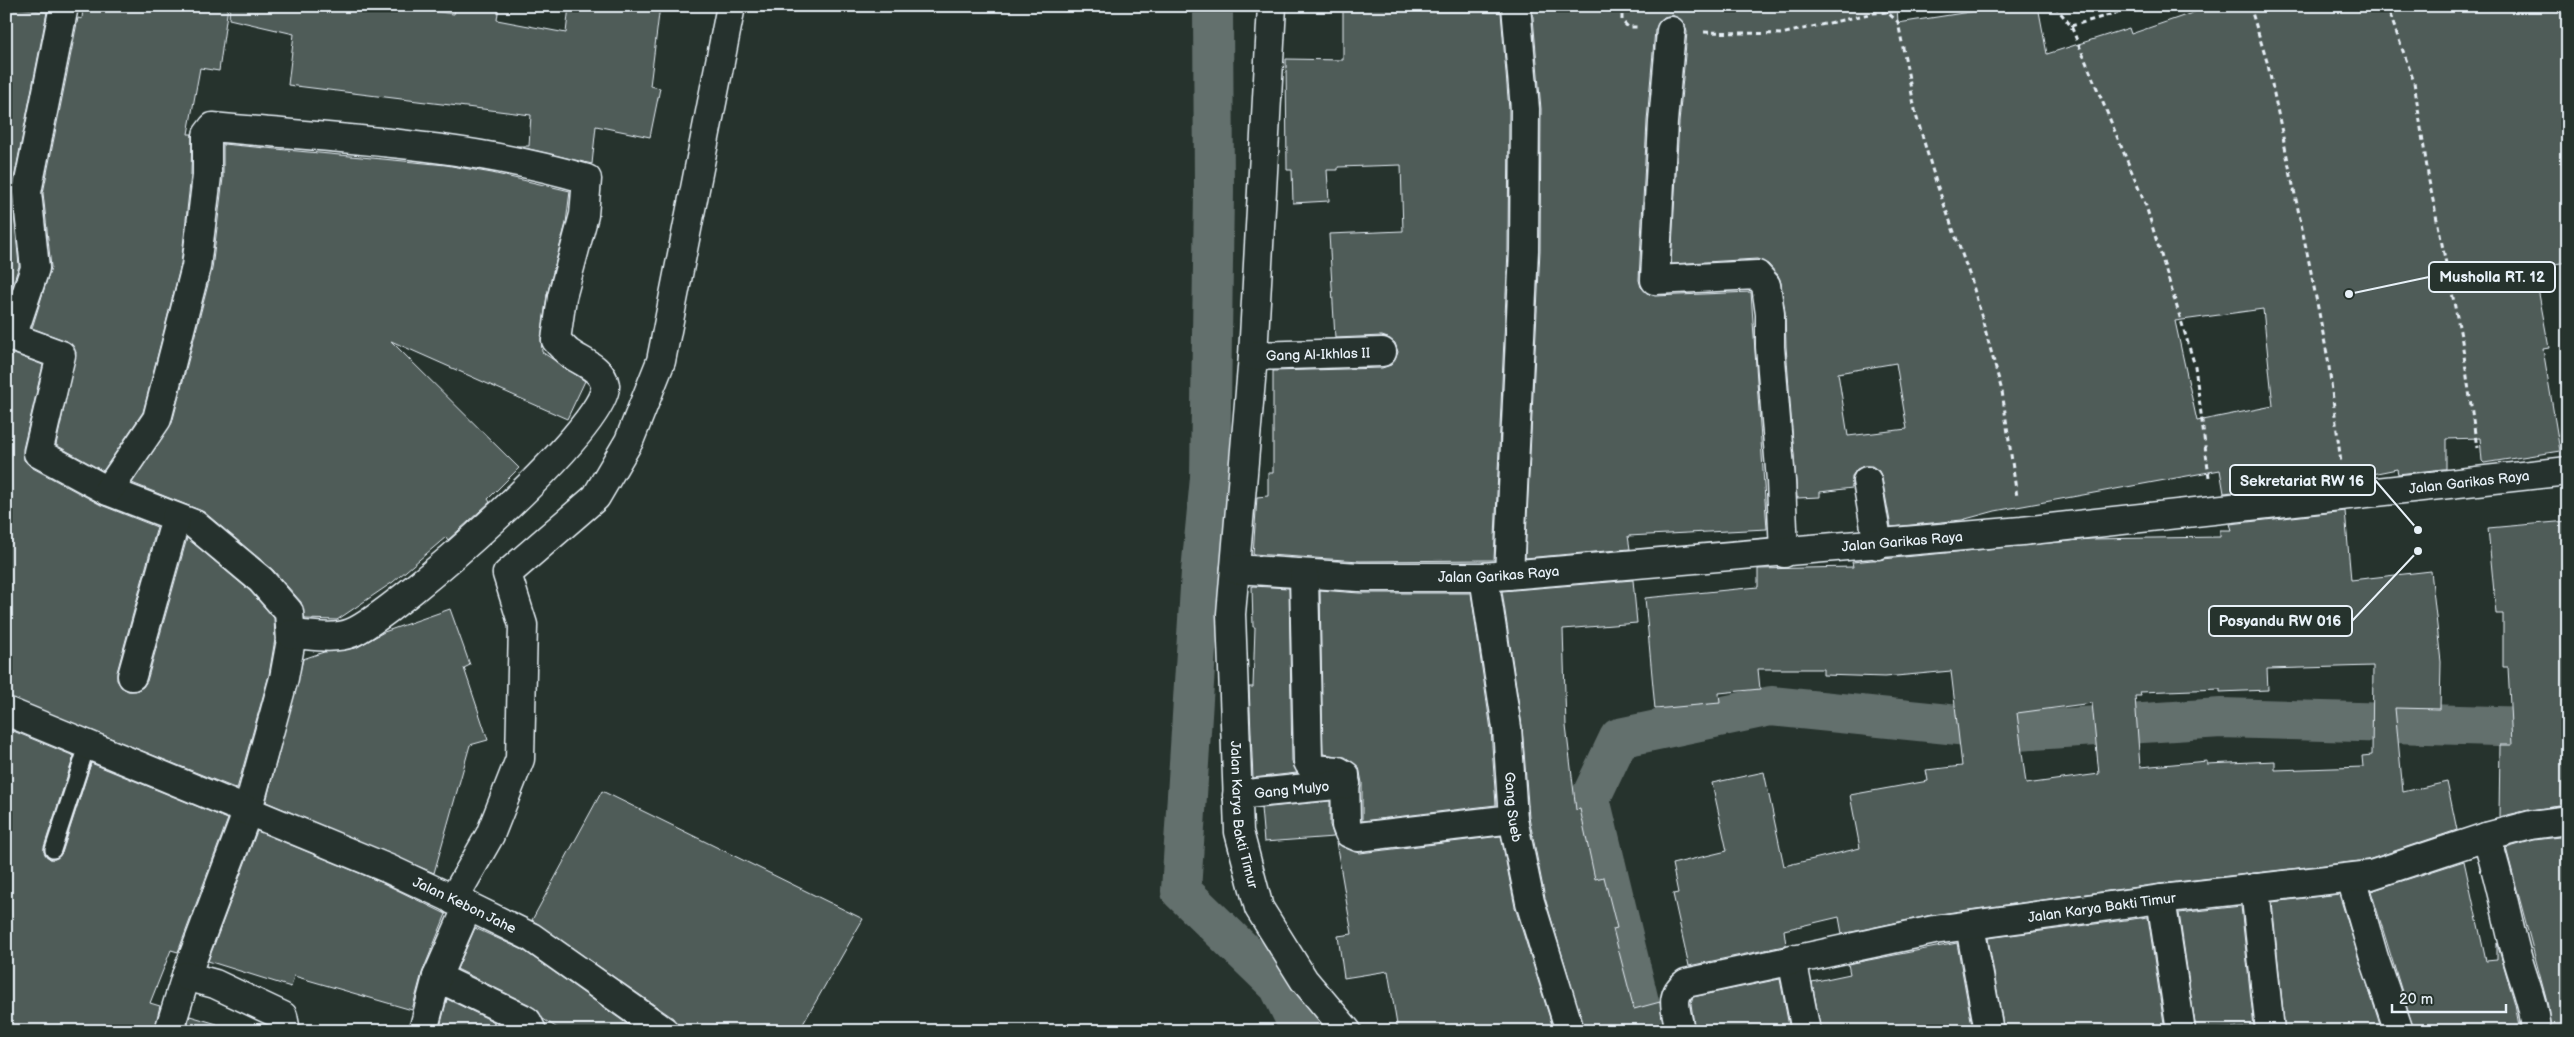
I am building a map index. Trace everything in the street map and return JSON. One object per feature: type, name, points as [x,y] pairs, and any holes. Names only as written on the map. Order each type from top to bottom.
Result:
[{"type":"street","points":[[64,6],[16,190],[35,268],[12,337],[60,355],[38,453],[108,491],[194,524],[261,580],[289,612],[291,634],[284,678],[247,813],[186,976],[169,1031]]},
{"type":"street","points":[[423,1031],[437,977],[460,903],[520,759],[523,625],[507,574],[596,498],[630,441],[661,361],[731,6]]},
{"type":"street","name":"Jalan Karya Bakti Timur","points":[[1272,6],[1253,356],[1231,614],[1239,832],[1259,908],[1304,980],[1347,1031]]},
{"type":"street","name":"Gang Sueb","points":[[1516,6],[1525,109],[1524,240],[1497,576],[1513,819],[1530,902],[1570,1031]]},
{"type":"street","points":[[1672,31],[1663,122],[1655,280],[1757,276],[1766,286],[1770,314],[1770,347],[1781,480],[1784,553]]},
{"type":"street","points":[[108,491],[156,419],[196,267],[207,176],[207,135],[213,127],[480,154],[547,166],[587,179],[584,215],[562,298],[556,340],[568,353],[593,367],[605,385],[605,396],[578,434],[499,515],[443,566],[352,632],[325,636],[291,634]]},
{"type":"street","name":"Gang Al-Ikhlas II","points":[[1253,356],[1382,352]]},
{"type":"street","name":"Jalan Garikas Raya","points":[[1235,569],[1304,575],[1497,576],[1878,545],[2021,523],[2213,510],[2345,496],[2481,475],[2568,470]]},
{"type":"street","points":[[1867,482],[1878,545]]},
{"type":"street","points":[[132,676],[176,518]]},
{"type":"street","points":[[1304,575],[1308,762],[1313,769],[1341,771],[1345,775],[1346,825],[1349,833],[1358,837],[1513,819]]},
{"type":"street","name":"Jalan Kebon Jahe","points":[[6,711],[247,813],[389,869],[531,937],[664,1031]]},
{"type":"street","name":"Gang Mulyo","points":[[1237,795],[1346,784]]},
{"type":"street","name":"Jalan Karya Bakti Timur","points":[[1680,1031],[1674,997],[1677,991],[1686,983],[1934,930],[2161,899],[2371,875],[2486,837],[2531,825],[2568,820]]},
{"type":"street","points":[[2486,837],[2498,872],[2515,949],[2534,1013],[2536,1031]]},
{"type":"street","points":[[2352,878],[2374,958],[2399,1031]]},
{"type":"street","points":[[2255,888],[2270,1031]]},
{"type":"street","points":[[2161,899],[2181,1031]]},
{"type":"street","points":[[1970,926],[1989,1031]]},
{"type":"street","points":[[1792,959],[1806,1031]]},
{"type":"street","points":[[186,976],[215,984],[283,1016],[286,1031]]},
{"type":"street","points":[[437,977],[522,1018],[528,1022],[532,1031]]},
{"type":"lane","points":[[53,850],[87,746]]},
{"type":"path","points":[[1622,6],[1622,21],[1628,27],[1672,31],[1781,34],[1873,13],[1918,6]]},
{"type":"path","points":[[2055,6],[2071,26],[2146,206],[2195,366],[2213,510]]},
{"type":"path","points":[[2071,26],[2140,6]]},
{"type":"path","points":[[2250,6],[2268,65],[2328,359],[2345,496]]},
{"type":"path","points":[[2387,6],[2414,82],[2429,181],[2462,340],[2481,475]]},
{"type":"path","points":[[1887,12],[1898,22],[1916,115],[1939,190],[1972,282],[2002,392],[2021,523]]},
{"type":"building","points":[[6,6],[47,12],[12,189],[19,266],[6,305]]},
{"type":"building","points":[[83,6],[228,6],[219,71],[200,68],[188,134],[192,134],[191,175],[181,264],[143,412],[103,471],[56,445],[76,352],[67,341],[32,328],[51,267],[43,193],[78,18],[82,19]]},
{"type":"building","points":[[230,6],[396,6],[454,14],[456,6],[499,6],[497,20],[566,33],[569,6],[660,6],[650,86],[660,88],[650,137],[596,126],[592,164],[516,146],[529,146],[531,115],[288,85],[294,34],[229,19]]},
{"type":"building","points":[[1343,6],[1421,6],[1421,12],[1501,12],[1509,110],[1508,250],[1494,560],[1360,561],[1253,554],[1257,497],[1268,496],[1268,473],[1273,473],[1273,371],[1382,368],[1391,365],[1398,352],[1395,343],[1382,336],[1335,338],[1329,234],[1403,231],[1401,165],[1338,167],[1338,170],[1327,170],[1329,201],[1293,203],[1292,170],[1287,170],[1286,59],[1343,60]]},
{"type":"building","points":[[1532,6],[1897,6],[1898,23],[1976,11],[1975,6],[2038,6],[2047,54],[2129,28],[2131,34],[2195,12],[2194,6],[2565,6],[2568,29],[2568,133],[2563,134],[2568,168],[2568,262],[2534,267],[2549,348],[2543,349],[2560,451],[2484,463],[2482,461],[2480,438],[2446,439],[2446,469],[2398,474],[2397,469],[2342,480],[2224,493],[2220,470],[1995,511],[1962,520],[1891,527],[1882,478],[1879,471],[1872,466],[1864,466],[1857,469],[1852,476],[1852,488],[1820,492],[1820,497],[1797,498],[1785,312],[1778,275],[1768,264],[1757,259],[1671,264],[1679,123],[1687,32],[1685,25],[1680,19],[1672,15],[1664,17],[1655,30],[1647,121],[1639,280],[1641,287],[1647,293],[1655,296],[1751,292],[1767,529],[1628,536],[1630,549],[1525,558],[1540,250],[1541,109]],"holes":[[[2263,309],[2273,406],[2197,421],[2175,321]],[[1896,363],[1907,429],[1848,436],[1838,373]]]},
{"type":"building","points":[[223,144],[446,165],[492,173],[570,191],[566,223],[547,295],[541,338],[542,352],[585,381],[567,419],[391,341],[519,468],[488,499],[490,502],[448,540],[446,537],[393,582],[337,620],[305,619],[301,602],[273,570],[204,512],[132,483],[172,423],[212,269],[223,178]]},
{"type":"building","points":[[6,351],[43,365],[23,449],[24,460],[31,467],[101,505],[157,527],[117,672],[117,680],[121,687],[128,691],[136,691],[143,687],[147,681],[187,538],[250,591],[274,618],[275,639],[269,675],[237,789],[6,696]]},
{"type":"building","points":[[2345,511],[2351,580],[2431,571],[2441,662],[2440,709],[2395,708],[2403,792],[2447,782],[2457,830],[2368,860],[2159,884],[1932,915],[1842,934],[1839,917],[1784,930],[1786,945],[1784,946],[1689,966],[1673,894],[1678,893],[1672,864],[1727,851],[1712,783],[1764,772],[1784,866],[1860,848],[1850,795],[1928,781],[1926,770],[1962,766],[1951,671],[1885,677],[1823,675],[1823,669],[1758,669],[1760,689],[1719,693],[1720,703],[1655,709],[1645,598],[1758,587],[1758,569],[1853,567],[1852,562],[2090,539],[2220,537],[2220,530],[2232,530],[2230,524]],"holes":[[[2373,666],[2372,755],[2362,756],[2363,767],[2275,770],[2275,761],[2207,764],[2207,761],[2140,767],[2135,696],[2141,696],[2140,692],[2220,689],[2220,692],[2268,690],[2267,669]],[[2092,703],[2099,774],[2026,784],[2017,713]]]},
{"type":"building","points":[[2568,521],[2568,805],[2529,810],[2499,817],[2500,745],[2512,745],[2508,667],[2503,667],[2503,614],[2496,614],[2488,528]]},
{"type":"building","points":[[1633,580],[1637,623],[1563,629],[1566,726],[1576,810],[1580,809],[1595,879],[1604,877],[1617,928],[1613,929],[1634,1009],[1660,1002],[1664,1031],[1585,1031],[1545,898],[1529,817],[1522,726],[1502,591]]},
{"type":"building","points":[[1252,586],[1289,588],[1292,762],[1297,773],[1253,778],[1249,687],[1253,687],[1255,627],[1253,627]]},
{"type":"building","points":[[1320,590],[1359,593],[1471,593],[1491,730],[1496,805],[1362,821],[1362,783],[1359,767],[1345,757],[1323,754]]},
{"type":"building","points":[[450,609],[470,665],[464,668],[488,740],[470,745],[434,873],[266,802],[303,659],[324,652],[356,648],[384,632]]},
{"type":"building","points":[[6,728],[74,756],[44,847],[44,852],[50,859],[55,859],[62,853],[91,763],[228,819],[178,952],[171,950],[150,1003],[160,1006],[154,1031],[6,1031]]},
{"type":"building","points":[[602,791],[863,919],[799,1031],[679,1031],[673,1018],[532,920]]},
{"type":"building","points":[[1330,801],[1330,825],[1334,837],[1264,842],[1261,808]]},
{"type":"building","points":[[257,831],[383,883],[446,914],[422,973],[412,1010],[294,976],[291,987],[208,961]]},
{"type":"building","points":[[1501,836],[1515,907],[1554,1031],[1398,1031],[1388,971],[1344,978],[1338,936],[1352,934],[1336,842],[1343,847],[1360,853]]},
{"type":"building","points":[[2568,836],[2568,1031],[2551,1031],[2548,1006],[2506,848],[2534,840]]},
{"type":"building","points":[[2464,861],[2486,961],[2497,960],[2497,943],[2515,1004],[2520,1031],[2414,1031],[2371,891]]},
{"type":"building","points":[[2339,894],[2382,1031],[2285,1031],[2272,902]]},
{"type":"building","points":[[2241,906],[2254,1027],[2196,1031],[2179,913]]},
{"type":"building","points":[[2148,917],[2165,1031],[2004,1031],[1988,938]]},
{"type":"building","points":[[475,928],[523,950],[637,1031],[562,1031],[543,1019],[530,1005],[457,969]]},
{"type":"building","points":[[1957,943],[1973,1031],[1821,1031],[1812,982],[1850,974],[1848,964]]},
{"type":"building","points":[[1780,979],[1790,1031],[1695,1031],[1691,1004],[1693,997]]},
{"type":"building","points":[[447,999],[509,1029],[508,1031],[439,1031]]},
{"type":"building","points":[[190,1016],[217,1024],[216,1031],[185,1031]]},
{"type":"waterway","points":[[1213,6],[1214,192],[1210,478],[1201,572],[1181,891],[1279,986],[1301,1031]]},
{"type":"waterway","points":[[1646,1031],[1590,799],[1619,738],[1771,706],[2017,731],[2221,718],[2566,728]]},
{"type":"place","name":"Musholla RT. 12","points":[[2349,294]]},
{"type":"place","name":"Sekretariat RW 16","points":[[2418,530]]},
{"type":"place","name":"Posyandu RW 016","points":[[2418,551]]}]
